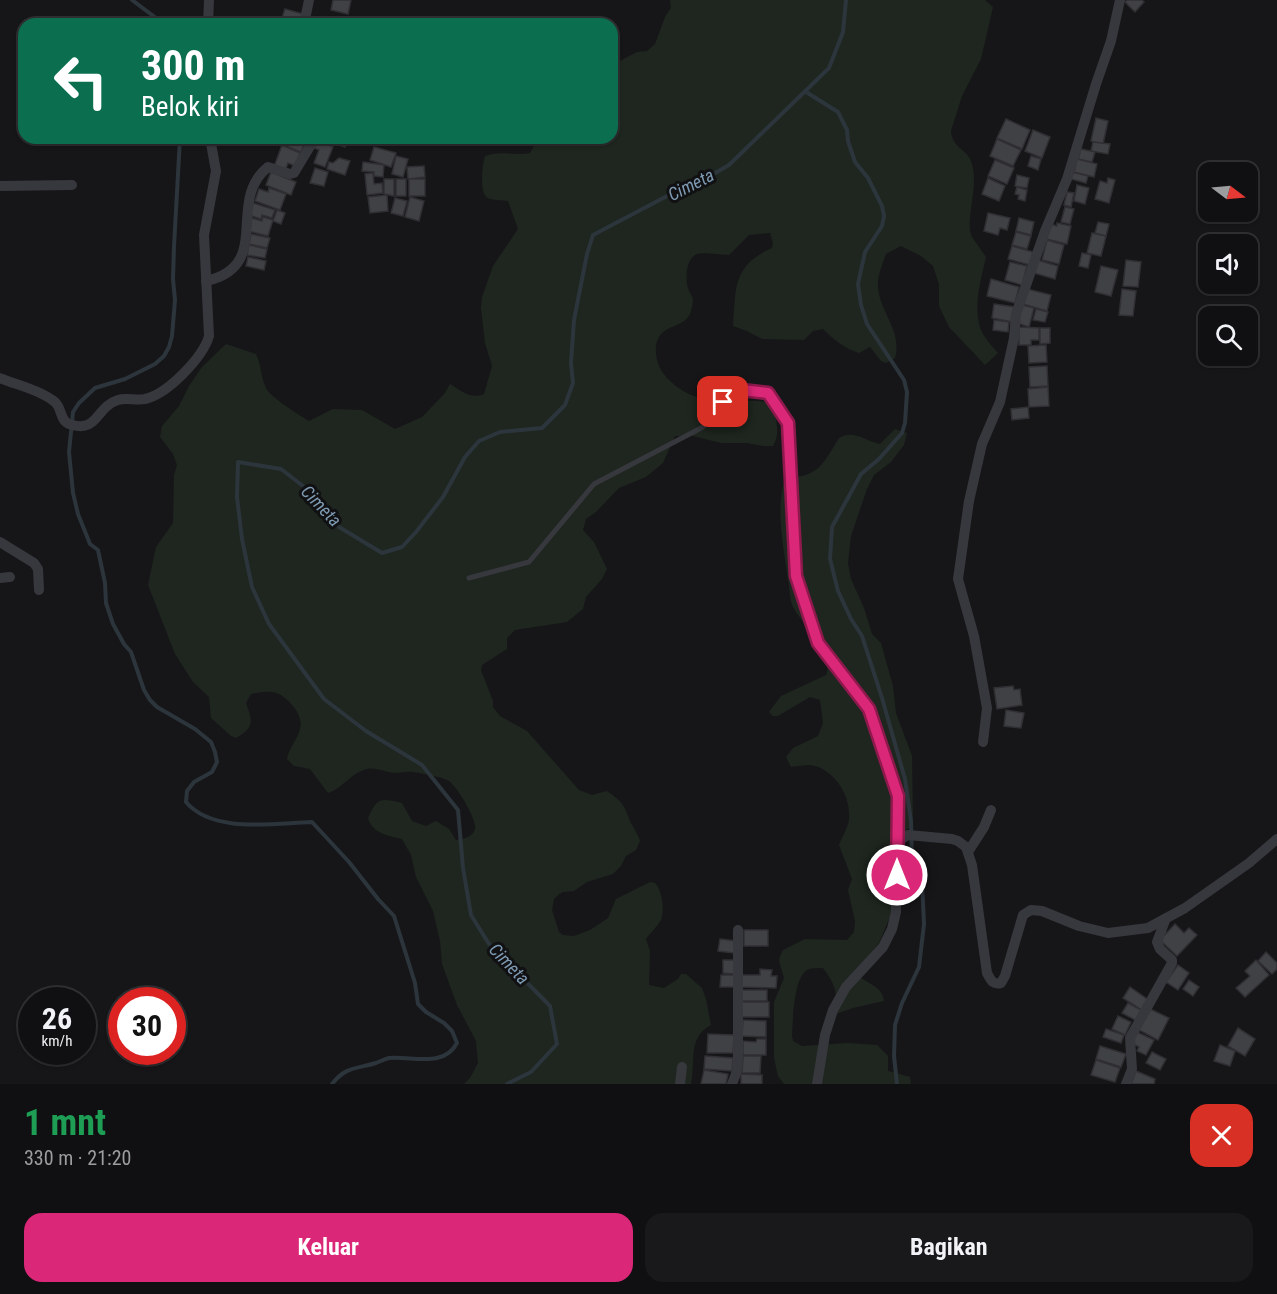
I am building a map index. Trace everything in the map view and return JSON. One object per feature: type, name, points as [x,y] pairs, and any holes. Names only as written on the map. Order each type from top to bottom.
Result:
[{"type":"street","points":[[208,18],[209,0]]},
{"type":"street","points":[[305,18],[309,0]]},
{"type":"street","points":[[983,742],[987,708],[974,636],[958,579],[969,501],[982,444],[1000,402],[1014,338],[1016,314],[1045,231],[1067,179],[1095,84],[1111,41],[1120,0]]},
{"type":"street","points":[[0,378],[46,396],[57,403],[62,419],[66,423],[86,426],[92,424],[106,406],[119,399],[146,399],[183,375],[206,346],[209,336],[204,234],[216,171],[211,144]]},
{"type":"street","points":[[206,281],[222,278],[242,258],[249,198],[256,180],[268,168],[294,173],[311,144]]},
{"type":"street","points":[[0,186],[72,185]]},
{"type":"street","points":[[0,542],[34,562],[38,569],[39,590]]},
{"type":"street","points":[[968,852],[984,827],[991,810]]},
{"type":"street","points":[[817,1084],[825,1035],[833,1010],[846,987],[883,947],[892,929],[896,912],[898,842],[908,835],[952,839],[963,844],[968,852],[972,864],[987,974],[996,984],[1001,983],[1005,976],[1023,915],[1031,910],[1108,933],[1148,928],[1249,862],[1277,839]]},
{"type":"street","points":[[1126,1084],[1132,1069],[1130,1038],[1172,963],[1157,942],[1166,918]]},
{"type":"street","points":[[732,1084],[738,1063],[738,930]]},
{"type":"street","points":[[680,1084],[682,1066]]},
{"type":"lane","points":[[469,578],[529,562],[594,484],[703,427],[733,389],[768,393],[788,423],[796,576],[818,643],[869,709],[898,796],[898,842]]},
{"type":"shaded area","points":[[670,0],[985,0],[993,7],[981,59],[962,96],[951,131],[954,141],[969,157],[973,169],[974,187],[970,231],[986,257],[978,296],[979,325],[988,342],[998,353],[985,365],[949,327],[939,306],[939,284],[933,266],[921,256],[901,246],[886,254],[878,281],[878,291],[893,328],[896,347],[895,358],[886,363],[881,361],[870,347],[859,353],[831,337],[823,329],[813,331],[804,340],[762,339],[733,326],[736,289],[739,280],[749,262],[772,248],[770,233],[749,235],[729,255],[700,253],[693,256],[687,269],[688,288],[693,300],[691,311],[687,318],[665,331],[658,339],[656,352],[659,366],[677,387],[700,398],[771,403],[777,431],[773,446],[721,443],[693,436],[675,436],[663,463],[646,477],[619,488],[586,519],[583,530],[594,542],[607,569],[602,579],[586,597],[583,609],[567,622],[515,630],[507,638],[507,649],[482,665],[481,670],[493,701],[493,707],[500,716],[527,731],[579,790],[592,795],[607,791],[617,799],[625,808],[640,841],[636,850],[626,856],[621,866],[613,874],[587,882],[574,891],[563,892],[554,899],[552,910],[559,932],[563,935],[574,936],[590,930],[608,918],[616,899],[650,882],[655,883],[661,895],[663,911],[661,920],[646,939],[650,951],[649,985],[664,988],[678,979],[681,974],[686,974],[702,988],[711,1025],[703,1030],[695,1043],[691,1084],[464,1084],[478,1063],[476,1041],[457,1005],[442,964],[440,941],[433,911],[416,877],[411,855],[402,839],[377,830],[368,818],[374,806],[380,801],[389,800],[402,803],[412,821],[426,826],[436,821],[449,829],[456,840],[474,832],[475,824],[470,811],[449,781],[413,772],[394,773],[367,769],[328,793],[310,769],[294,766],[287,759],[301,724],[292,704],[276,693],[251,694],[246,703],[251,720],[249,728],[236,738],[211,718],[209,697],[193,682],[175,654],[148,585],[156,547],[173,523],[174,475],[177,465],[173,454],[160,437],[162,426],[179,406],[202,367],[226,344],[256,354],[264,383],[270,394],[309,421],[333,409],[362,410],[395,429],[422,417],[445,393],[450,384],[470,395],[484,394],[492,366],[485,343],[482,297],[493,266],[518,229],[508,201],[488,198],[483,191],[485,156],[496,153],[530,153],[535,144],[618,144],[618,62],[637,52],[647,51],[655,44],[665,17],[671,8]]},
{"type":"shaded area","points":[[895,429],[907,433],[904,445],[891,462],[874,475],[867,489],[851,536],[848,563],[851,579],[864,608],[872,634],[881,643],[893,686],[896,713],[912,756],[913,825],[900,835],[898,844],[904,884],[879,943],[855,973],[877,988],[884,1001],[836,1014],[836,994],[831,979],[823,968],[809,969],[804,973],[797,989],[792,1036],[793,1041],[802,1046],[848,1043],[877,1045],[888,1056],[888,1071],[910,1077],[911,1084],[784,1084],[778,1076],[774,1058],[774,1002],[784,978],[779,961],[780,956],[783,950],[805,939],[847,940],[854,932],[855,921],[848,890],[852,879],[839,845],[849,818],[844,792],[826,771],[810,765],[791,767],[786,757],[793,748],[818,736],[823,723],[820,700],[810,697],[778,716],[773,716],[769,712],[781,696],[826,675],[828,667],[822,650],[797,614],[791,601],[781,529],[782,490],[785,478],[806,475],[819,467],[839,438],[855,435],[880,444]]},
{"type":"building","points":[[333,0],[351,0],[348,14],[331,10]]},
{"type":"building","points":[[1127,0],[1144,2],[1135,12],[1125,2]]},
{"type":"building","points":[[285,9],[303,14],[302,18],[282,18]]},
{"type":"building","points":[[1096,118],[1108,121],[1103,144],[1091,141]]},
{"type":"building","points":[[1006,119],[1030,130],[1022,149],[997,138]]},
{"type":"building","points":[[1033,130],[1050,137],[1042,158],[1025,151]]},
{"type":"building","points":[[997,139],[1021,150],[1013,166],[990,156]]},
{"type":"building","points":[[1093,142],[1110,144],[1108,154],[1091,151]]},
{"type":"building","points":[[289,144],[305,144],[301,152],[288,147]]},
{"type":"building","points":[[316,144],[333,147],[325,167],[314,163],[319,150],[314,148]]},
{"type":"building","points":[[282,145],[300,153],[295,166],[288,163],[285,171],[274,167]]},
{"type":"building","points":[[374,147],[396,153],[391,167],[370,160]]},
{"type":"building","points":[[1081,149],[1095,152],[1092,162],[1078,159]]},
{"type":"building","points":[[396,156],[408,159],[403,177],[392,174]]},
{"type":"building","points":[[1031,156],[1041,159],[1038,170],[1028,166]]},
{"type":"building","points":[[339,158],[350,161],[345,175],[327,169],[329,162],[333,163]]},
{"type":"building","points":[[1077,159],[1097,164],[1094,177],[1074,172]]},
{"type":"building","points":[[995,160],[1014,168],[1007,184],[988,176]]},
{"type":"building","points":[[363,162],[384,165],[383,177],[374,176],[374,172],[362,171]]},
{"type":"building","points":[[424,166],[425,177],[408,179],[407,167]]},
{"type":"building","points":[[315,168],[328,172],[324,186],[310,183]]},
{"type":"building","points":[[271,172],[296,182],[291,195],[266,185]]},
{"type":"building","points":[[1072,172],[1088,176],[1086,183],[1071,179]]},
{"type":"building","points":[[373,173],[374,184],[382,183],[383,193],[367,195],[365,174]]},
{"type":"building","points":[[1017,175],[1029,178],[1027,188],[1015,186]]},
{"type":"building","points":[[988,178],[1005,186],[999,201],[982,194]]},
{"type":"building","points":[[1108,178],[1115,180],[1109,203],[1095,199],[1100,181],[1107,183]]},
{"type":"building","points":[[384,179],[394,179],[394,196],[384,194]]},
{"type":"building","points":[[396,179],[406,179],[406,196],[396,196]]},
{"type":"building","points":[[409,179],[425,179],[425,196],[409,196]]},
{"type":"building","points":[[1077,185],[1089,188],[1085,204],[1074,201]]},
{"type":"building","points":[[1017,187],[1027,190],[1025,201],[1018,199],[1019,195],[1015,194]]},
{"type":"building","points":[[269,188],[286,194],[280,210],[255,201],[259,189],[268,192]]},
{"type":"building","points":[[1067,192],[1074,193],[1071,207],[1064,205]]},
{"type":"building","points":[[387,195],[388,211],[370,213],[368,197]]},
{"type":"building","points":[[410,197],[424,201],[419,221],[405,217]]},
{"type":"building","points":[[395,198],[407,201],[403,216],[391,213]]},
{"type":"building","points":[[253,203],[275,210],[272,218],[262,215],[261,219],[249,215]]},
{"type":"building","points":[[1065,207],[1074,209],[1070,224],[1061,222]]},
{"type":"building","points":[[277,210],[285,213],[281,224],[273,221]]},
{"type":"building","points":[[988,213],[1010,218],[1007,230],[1000,228],[998,235],[984,231]]},
{"type":"building","points":[[263,217],[273,220],[268,236],[248,231],[252,218],[262,221]]},
{"type":"building","points":[[1019,218],[1034,222],[1031,235],[1016,231]]},
{"type":"building","points":[[1098,222],[1109,224],[1106,236],[1095,233]]},
{"type":"building","points":[[1057,223],[1071,226],[1067,244],[1046,239],[1050,224],[1057,226]]},
{"type":"building","points":[[1016,232],[1031,236],[1027,249],[1012,245]]},
{"type":"building","points":[[1092,233],[1106,236],[1101,256],[1087,253]]},
{"type":"building","points":[[251,234],[270,238],[267,248],[249,244]]},
{"type":"building","points":[[1047,240],[1064,245],[1059,264],[1042,260]]},
{"type":"building","points":[[249,245],[267,249],[265,258],[247,255]]},
{"type":"building","points":[[1012,246],[1033,252],[1030,265],[1008,259]]},
{"type":"building","points":[[1082,253],[1091,255],[1088,268],[1079,266]]},
{"type":"building","points":[[248,257],[266,261],[264,270],[246,266]]},
{"type":"building","points":[[1037,260],[1058,266],[1055,279],[1034,273]]},
{"type":"building","points":[[1126,260],[1141,262],[1138,287],[1123,286]]},
{"type":"building","points":[[1010,262],[1027,266],[1022,285],[1005,280]]},
{"type":"building","points":[[1101,266],[1118,270],[1111,296],[1095,292]]},
{"type":"building","points":[[991,279],[1019,287],[1015,303],[987,296]]},
{"type":"building","points":[[1027,289],[1051,295],[1047,311],[1023,304]]},
{"type":"building","points":[[1122,289],[1136,291],[1133,316],[1119,315]]},
{"type":"building","points":[[994,304],[1015,307],[1013,322],[992,318]]},
{"type":"building","points":[[1022,305],[1034,308],[1029,327],[1017,323]]},
{"type":"building","points":[[1036,309],[1048,312],[1045,322],[1033,320]]},
{"type":"building","points":[[994,320],[1009,322],[1008,332],[993,330]]},
{"type":"building","points":[[1019,327],[1039,328],[1039,340],[1031,340],[1031,345],[1019,345]]},
{"type":"building","points":[[1040,328],[1050,328],[1050,343],[1040,344]]},
{"type":"building","points":[[1046,345],[1047,362],[1029,363],[1028,346]]},
{"type":"building","points":[[1047,366],[1048,386],[1030,387],[1029,367]]},
{"type":"building","points":[[1048,387],[1049,406],[1029,407],[1028,389]]},
{"type":"building","points":[[1028,407],[1029,418],[1012,420],[1011,409]]},
{"type":"building","points":[[1013,686],[1014,690],[1020,689],[1022,705],[997,709],[994,688]]},
{"type":"building","points":[[1006,710],[1024,713],[1021,728],[1004,726]]},
{"type":"building","points":[[1175,924],[1184,933],[1189,928],[1197,935],[1177,956],[1161,939]]},
{"type":"building","points":[[744,930],[768,930],[768,946],[744,946]]},
{"type":"building","points":[[720,939],[736,941],[734,953],[718,951]]},
{"type":"building","points":[[1266,952],[1277,963],[1277,969],[1272,974],[1258,961]]},
{"type":"building","points":[[723,960],[735,960],[735,974],[723,973]]},
{"type":"building","points":[[1256,960],[1269,975],[1245,997],[1236,988],[1250,976],[1245,971]]},
{"type":"building","points":[[1178,965],[1189,973],[1178,990],[1166,982]]},
{"type":"building","points":[[760,969],[772,970],[771,976],[777,976],[776,988],[742,987],[742,975],[760,975]]},
{"type":"building","points":[[721,975],[736,975],[735,987],[720,987]]},
{"type":"building","points":[[1189,980],[1199,987],[1193,996],[1183,989]]},
{"type":"building","points":[[1130,987],[1150,1001],[1143,1011],[1123,998]]},
{"type":"building","points":[[742,990],[767,990],[767,1001],[742,1001]]},
{"type":"building","points":[[742,1002],[769,1002],[769,1017],[741,1017]]},
{"type":"building","points":[[1128,1003],[1143,1011],[1137,1021],[1122,1013]]},
{"type":"building","points":[[1150,1009],[1169,1018],[1158,1040],[1139,1030]]},
{"type":"building","points":[[1118,1016],[1131,1022],[1125,1035],[1112,1029]]},
{"type":"building","points":[[743,1020],[766,1021],[766,1037],[742,1036]]},
{"type":"building","points":[[1238,1028],[1255,1039],[1245,1056],[1228,1046]]},
{"type":"building","points":[[1106,1029],[1124,1035],[1121,1043],[1103,1037]]},
{"type":"building","points":[[1137,1032],[1154,1040],[1146,1055],[1137,1051],[1139,1047],[1132,1043]]},
{"type":"building","points":[[708,1034],[734,1035],[733,1053],[707,1053]]},
{"type":"building","points":[[757,1039],[766,1039],[766,1055],[743,1055],[743,1041],[756,1042]]},
{"type":"building","points":[[1220,1045],[1235,1051],[1230,1066],[1214,1061]]},
{"type":"building","points":[[1100,1046],[1126,1054],[1121,1067],[1096,1059]]},
{"type":"building","points":[[1152,1052],[1166,1059],[1160,1070],[1146,1063]]},
{"type":"building","points":[[705,1056],[733,1058],[732,1071],[704,1069]]},
{"type":"building","points":[[743,1056],[761,1056],[760,1073],[742,1073]]},
{"type":"building","points":[[1096,1060],[1120,1068],[1115,1082],[1091,1075]]},
{"type":"building","points":[[704,1070],[728,1074],[726,1084],[701,1084]]},
{"type":"building","points":[[1136,1071],[1155,1079],[1154,1084],[1131,1084]]},
{"type":"building","points":[[741,1074],[762,1075],[762,1084],[741,1084]]},
{"type":"waterway","points":[[132,0],[156,18]]},
{"type":"waterway","name":"Cimeta","points":[[507,1084],[531,1072],[557,1044],[550,1006],[489,944],[471,915],[463,868],[458,810],[422,765],[366,731],[324,699],[269,624],[252,587],[242,539],[237,497],[238,462],[281,469],[312,493],[339,527],[382,553],[402,547],[443,497],[465,457],[479,441],[500,432],[542,428],[565,405],[573,383],[571,363],[574,320],[593,235],[669,195],[691,187],[729,165],[829,68],[843,32],[846,0]]},
{"type":"waterway","points":[[806,92],[838,112],[847,130],[855,162],[868,178],[882,206],[884,216],[882,226],[865,252],[858,284],[867,324],[904,380],[907,392],[902,433],[879,459],[861,474],[832,527],[830,559],[838,591],[862,636],[882,698],[905,779],[911,821],[912,861],[922,882],[924,924],[919,967],[902,1003],[895,1025],[894,1056],[897,1084]]},
{"type":"waterway","points":[[180,144],[173,279],[175,300],[169,347],[164,356],[155,364],[125,379],[95,388],[73,412],[69,452],[73,493],[78,514],[90,544],[98,550],[105,583],[106,603],[113,624],[131,652],[144,690],[157,707],[195,729],[211,742],[215,752],[217,762],[212,772],[194,782],[187,791],[186,802],[198,812],[228,823],[263,825],[312,822],[394,916],[415,983],[418,1004],[444,1023],[452,1031],[457,1043],[444,1056],[427,1059],[389,1058],[347,1071],[332,1084]]},
{"type":"route","points":[[723,402],[733,389],[768,393],[788,423],[796,576],[818,643],[869,709],[898,796],[897,875]]}]
